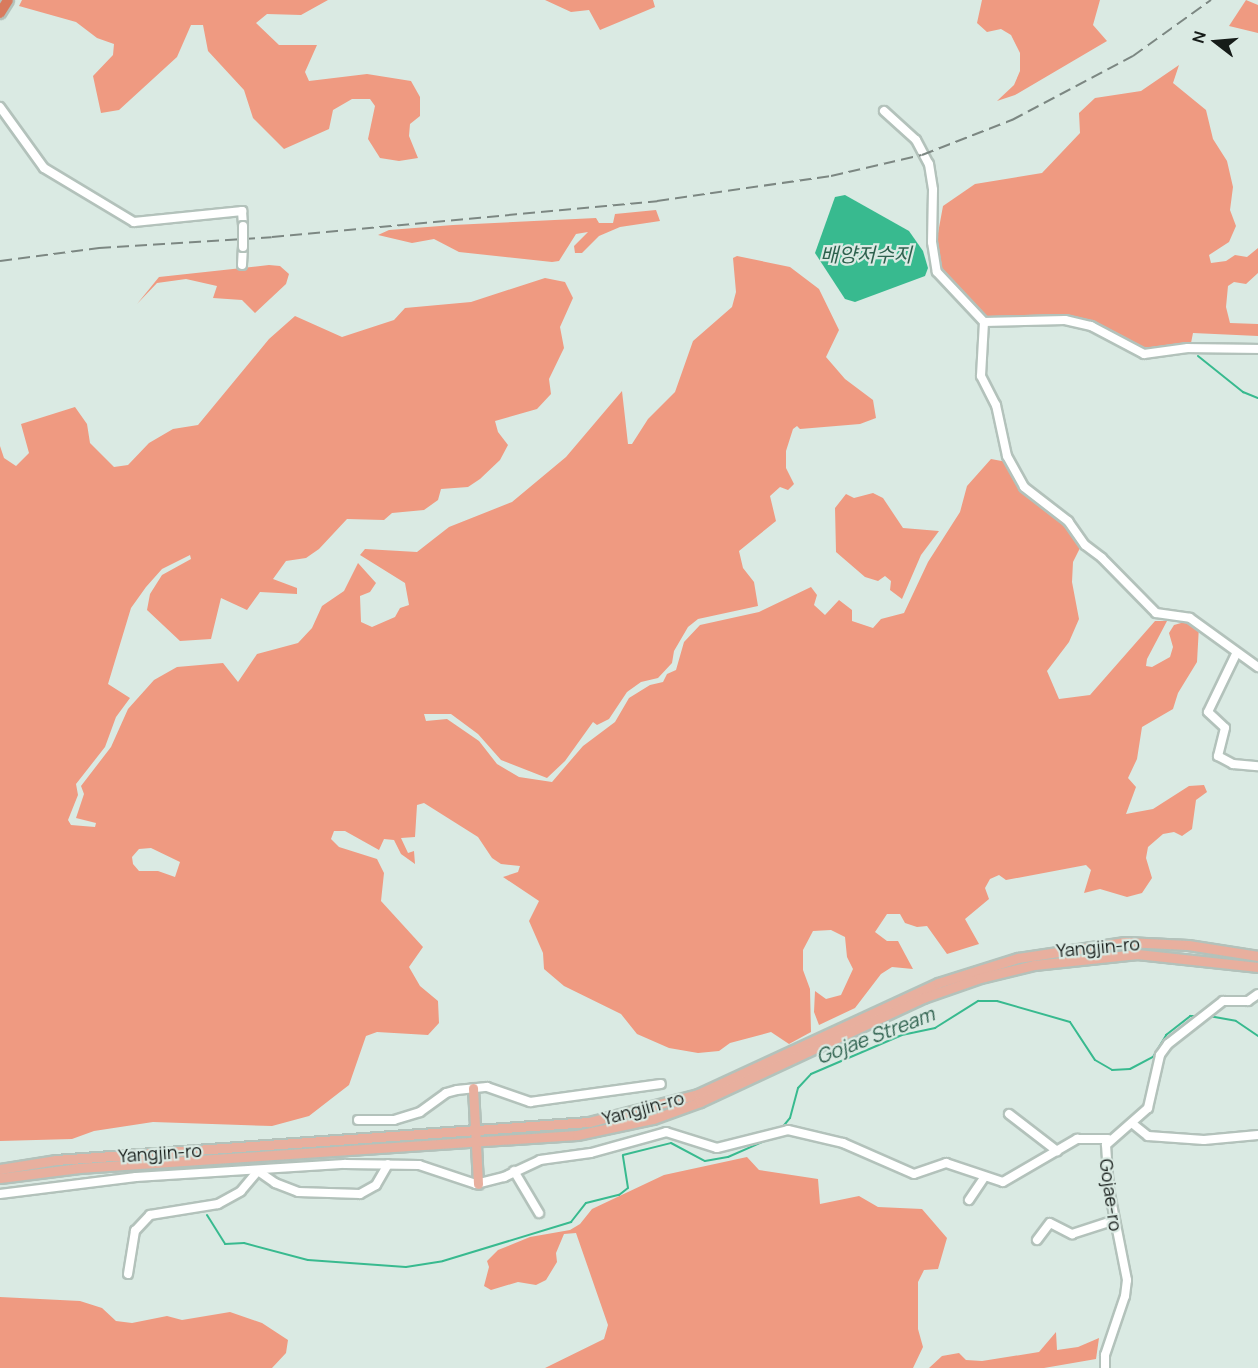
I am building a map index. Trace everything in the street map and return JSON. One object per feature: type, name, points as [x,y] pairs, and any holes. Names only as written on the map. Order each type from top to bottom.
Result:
[{"type":"highway","points":[[0,13],[8,0]]},
{"type":"main road","name":"Yangjin-ro","points":[[0,1169],[56,1160],[589,1122],[698,1094],[917,992],[1018,958],[1125,942],[1188,945],[1258,956]]},
{"type":"main road","name":"Yangjin-ro","points":[[0,1178],[79,1168],[577,1135],[653,1119],[711,1098],[923,998],[980,978],[1034,965],[1137,954],[1258,967]]},
{"type":"main road","points":[[473,1088],[478,1184]]},
{"type":"street","points":[[0,107],[44,168],[134,222],[242,211],[242,265]]},
{"type":"street","points":[[884,111],[916,140],[929,164],[933,190],[932,242],[937,272],[984,322],[981,376],[996,405],[1007,456],[1024,487],[1068,521],[1085,545],[1102,558],[1156,613],[1190,618],[1236,654],[1258,667]]},
{"type":"street","points":[[984,322],[1065,320],[1091,326],[1144,354],[1188,348],[1258,349]]},
{"type":"street","points":[[1236,654],[1208,712],[1225,728],[1218,756],[1233,764],[1258,766]]},
{"type":"street","name":"Gojae-ro","points":[[1105,1368],[1105,1355],[1127,1280],[1105,1164],[1108,1139],[1133,1124],[1148,1108],[1160,1055],[1167,1044],[1208,1010],[1223,1001],[1248,1000],[1258,994]]},
{"type":"street","points":[[357,1120],[394,1120],[420,1112],[446,1093],[473,1088],[498,1089],[530,1102],[661,1084]]},
{"type":"street","points":[[1009,1114],[1057,1151]]},
{"type":"street","points":[[1133,1124],[1148,1136],[1204,1140],[1258,1135]]},
{"type":"street","points":[[0,1194],[136,1177],[388,1164],[418,1165],[465,1183],[478,1184],[540,1160],[591,1153],[666,1132],[717,1148],[782,1130],[843,1143],[914,1174],[946,1163],[984,1178],[1007,1180],[1085,1137],[1108,1139]]},
{"type":"street","points":[[258,1171],[275,1183],[298,1192],[343,1195],[368,1192],[388,1164]]},
{"type":"street","points":[[128,1274],[135,1231],[146,1218],[218,1204],[241,1191],[258,1171]]},
{"type":"street","points":[[514,1171],[539,1213]]},
{"type":"street","points":[[969,1200],[984,1178]]},
{"type":"street","points":[[1037,1240],[1050,1223],[1072,1234],[1115,1220]]},
{"type":"shaded area","points":[[22,0],[328,0],[301,15],[267,14],[256,23],[279,45],[317,45],[305,72],[309,81],[367,74],[411,81],[420,97],[420,116],[410,124],[409,136],[418,158],[399,161],[380,158],[368,139],[375,106],[370,99],[352,99],[333,110],[329,129],[284,149],[253,118],[244,90],[208,51],[203,25],[191,25],[177,57],[119,110],[101,113],[93,76],[113,55],[114,44],[97,38],[76,22],[19,6]]},
{"type":"shaded area","points":[[545,0],[653,0],[655,7],[600,30],[589,10],[571,12]]},
{"type":"shaded area","points":[[982,0],[1100,0],[1093,25],[1107,41],[1015,95],[997,101],[1014,85],[1020,71],[1020,53],[1011,35],[1001,29],[987,32],[977,23]]},
{"type":"shaded area","points":[[1246,0],[1258,5],[1258,33],[1229,26]]},
{"type":"shaded area","points":[[1179,65],[1173,83],[1206,110],[1213,139],[1227,161],[1233,187],[1230,210],[1236,226],[1229,242],[1209,255],[1211,263],[1226,261],[1235,255],[1247,257],[1258,248],[1258,273],[1246,284],[1234,282],[1228,286],[1226,307],[1230,323],[1258,324],[1258,336],[1193,333],[1191,343],[1153,348],[1136,346],[1093,322],[1070,316],[998,320],[983,318],[940,269],[936,244],[943,206],[975,184],[1042,173],[1080,133],[1079,113],[1095,98],[1141,91]]},
{"type":"shaded area","points":[[656,210],[660,221],[620,227],[599,236],[582,253],[575,253],[574,246],[588,232],[576,234],[559,261],[552,262],[459,252],[434,239],[412,243],[378,235],[389,230],[453,225],[596,218],[599,223],[613,223],[615,214]]},
{"type":"shaded area","points":[[737,256],[790,267],[819,289],[839,330],[826,357],[845,379],[873,400],[876,418],[860,424],[800,429],[797,426],[793,429],[786,451],[786,468],[794,484],[788,490],[780,487],[770,496],[776,521],[739,551],[743,568],[754,582],[758,606],[698,619],[688,627],[674,651],[672,663],[658,678],[641,682],[627,692],[609,719],[597,725],[593,722],[565,761],[547,778],[501,760],[478,734],[451,714],[424,714],[426,721],[447,719],[479,741],[497,764],[519,777],[552,782],[583,746],[615,722],[629,698],[650,685],[663,682],[667,674],[676,670],[684,642],[700,625],[759,612],[811,587],[817,595],[814,605],[825,615],[839,600],[852,610],[852,621],[873,628],[881,619],[904,613],[928,562],[960,512],[967,486],[991,459],[1007,462],[1023,493],[1064,520],[1081,546],[1073,562],[1072,582],[1079,619],[1069,642],[1047,671],[1059,699],[1090,695],[1155,621],[1167,621],[1147,659],[1146,666],[1152,667],[1170,657],[1173,647],[1169,633],[1174,625],[1188,621],[1199,626],[1197,662],[1178,693],[1173,709],[1142,727],[1137,759],[1128,778],[1136,787],[1126,814],[1153,809],[1189,786],[1204,785],[1207,792],[1196,800],[1192,829],[1182,836],[1174,832],[1163,834],[1148,847],[1146,858],[1152,878],[1142,893],[1127,897],[1100,889],[1084,893],[1091,870],[1086,865],[1006,880],[999,875],[990,879],[985,888],[989,899],[965,919],[979,944],[947,954],[927,926],[917,927],[905,923],[900,914],[887,914],[875,932],[887,941],[898,941],[913,969],[892,967],[881,974],[855,1008],[819,1025],[814,1012],[815,991],[826,999],[841,995],[853,969],[847,957],[845,937],[831,930],[813,931],[803,950],[803,970],[810,989],[811,1032],[789,1044],[771,1032],[730,1043],[719,1051],[698,1053],[669,1048],[637,1034],[621,1014],[564,986],[544,969],[543,953],[529,921],[539,901],[503,877],[518,872],[520,866],[501,864],[492,858],[478,837],[424,803],[417,805],[415,837],[401,838],[408,853],[414,851],[415,864],[401,854],[394,840],[384,839],[379,850],[345,831],[334,831],[331,839],[339,847],[377,859],[384,873],[381,901],[423,947],[409,967],[420,986],[438,1001],[439,1023],[428,1035],[377,1032],[366,1036],[349,1085],[309,1116],[272,1126],[153,1122],[94,1131],[72,1139],[0,1141],[0,446],[4,458],[16,466],[29,453],[21,424],[75,407],[87,424],[90,443],[114,467],[128,465],[149,443],[173,429],[198,425],[269,339],[295,316],[342,337],[394,320],[405,308],[471,302],[545,278],[565,282],[573,298],[560,327],[564,348],[549,379],[551,394],[537,409],[495,421],[498,432],[508,445],[500,460],[468,487],[441,489],[438,500],[424,510],[392,513],[384,520],[347,519],[319,549],[306,558],[286,561],[273,579],[297,588],[297,594],[260,592],[247,610],[221,598],[211,639],[180,641],[147,610],[150,594],[162,575],[191,559],[190,555],[162,569],[131,608],[108,684],[130,698],[116,717],[105,747],[76,784],[78,795],[68,820],[71,825],[95,827],[96,823],[76,818],[84,794],[81,786],[111,747],[128,709],[154,680],[177,667],[223,663],[238,682],[257,654],[298,643],[312,628],[322,606],[344,591],[358,563],[376,583],[370,592],[360,596],[361,622],[372,627],[395,617],[400,608],[409,605],[405,583],[360,555],[365,549],[417,552],[449,527],[512,502],[566,457],[622,391],[628,444],[632,444],[648,419],[675,392],[693,341],[732,307],[736,292],[733,258]],"holes":[[[151,848],[180,862],[175,877],[158,871],[139,871],[133,864],[132,857],[139,849]]]},
{"type":"shaded area","points":[[269,265],[280,266],[289,274],[286,284],[255,313],[242,300],[213,298],[217,286],[186,279],[157,283],[137,304],[159,277]]},
{"type":"shaded area","points":[[873,493],[883,498],[903,528],[939,531],[921,555],[902,599],[890,590],[891,581],[885,576],[878,581],[865,577],[836,552],[835,508],[846,494],[854,498]]},
{"type":"shaded area","points":[[747,1157],[759,1170],[818,1179],[820,1204],[859,1196],[878,1207],[922,1209],[947,1238],[938,1269],[924,1270],[918,1282],[918,1329],[923,1347],[913,1368],[545,1368],[604,1339],[608,1325],[576,1233],[564,1234],[556,1253],[557,1262],[546,1280],[536,1285],[518,1282],[491,1290],[484,1286],[489,1267],[487,1261],[498,1250],[530,1237],[570,1230],[580,1224],[592,1209],[664,1175]]},
{"type":"shaded area","points":[[0,1297],[80,1301],[102,1308],[116,1321],[132,1323],[167,1316],[182,1320],[230,1312],[262,1323],[288,1340],[286,1353],[272,1368],[0,1368]]},
{"type":"shaded area","points":[[1056,1332],[1057,1350],[1078,1347],[1099,1338],[1096,1359],[1044,1368],[929,1368],[942,1356],[959,1353],[966,1360],[982,1361],[1039,1352]]},
{"type":"water","name":"배양저수지","points":[[845,195],[909,231],[923,251],[928,268],[925,276],[855,302],[845,299],[815,253],[835,197]]},
{"type":"waterway","points":[[1198,356],[1243,392],[1258,398]]},
{"type":"waterway","name":"Gojae Stream","points":[[781,1129],[790,1118],[798,1088],[811,1074],[902,1035],[935,1028],[978,1001],[997,1001],[1070,1022],[1095,1060],[1112,1070],[1130,1069],[1153,1057],[1166,1035],[1190,1016],[1200,1016]]},
{"type":"waterway","name":"Gojae Stream","points":[[1209,1016],[1236,1021],[1258,1036]]},
{"type":"waterway","name":"Gojae Stream","points":[[207,1215],[225,1244],[244,1243],[308,1260],[406,1267],[443,1261],[571,1222],[586,1203],[619,1195],[628,1188],[623,1155],[671,1143],[705,1161],[728,1157],[776,1136]]},
{"type":"railway","points":[[0,261],[99,248],[272,237],[657,201],[831,176],[922,155],[1012,120],[1133,56],[1211,0]]}]
